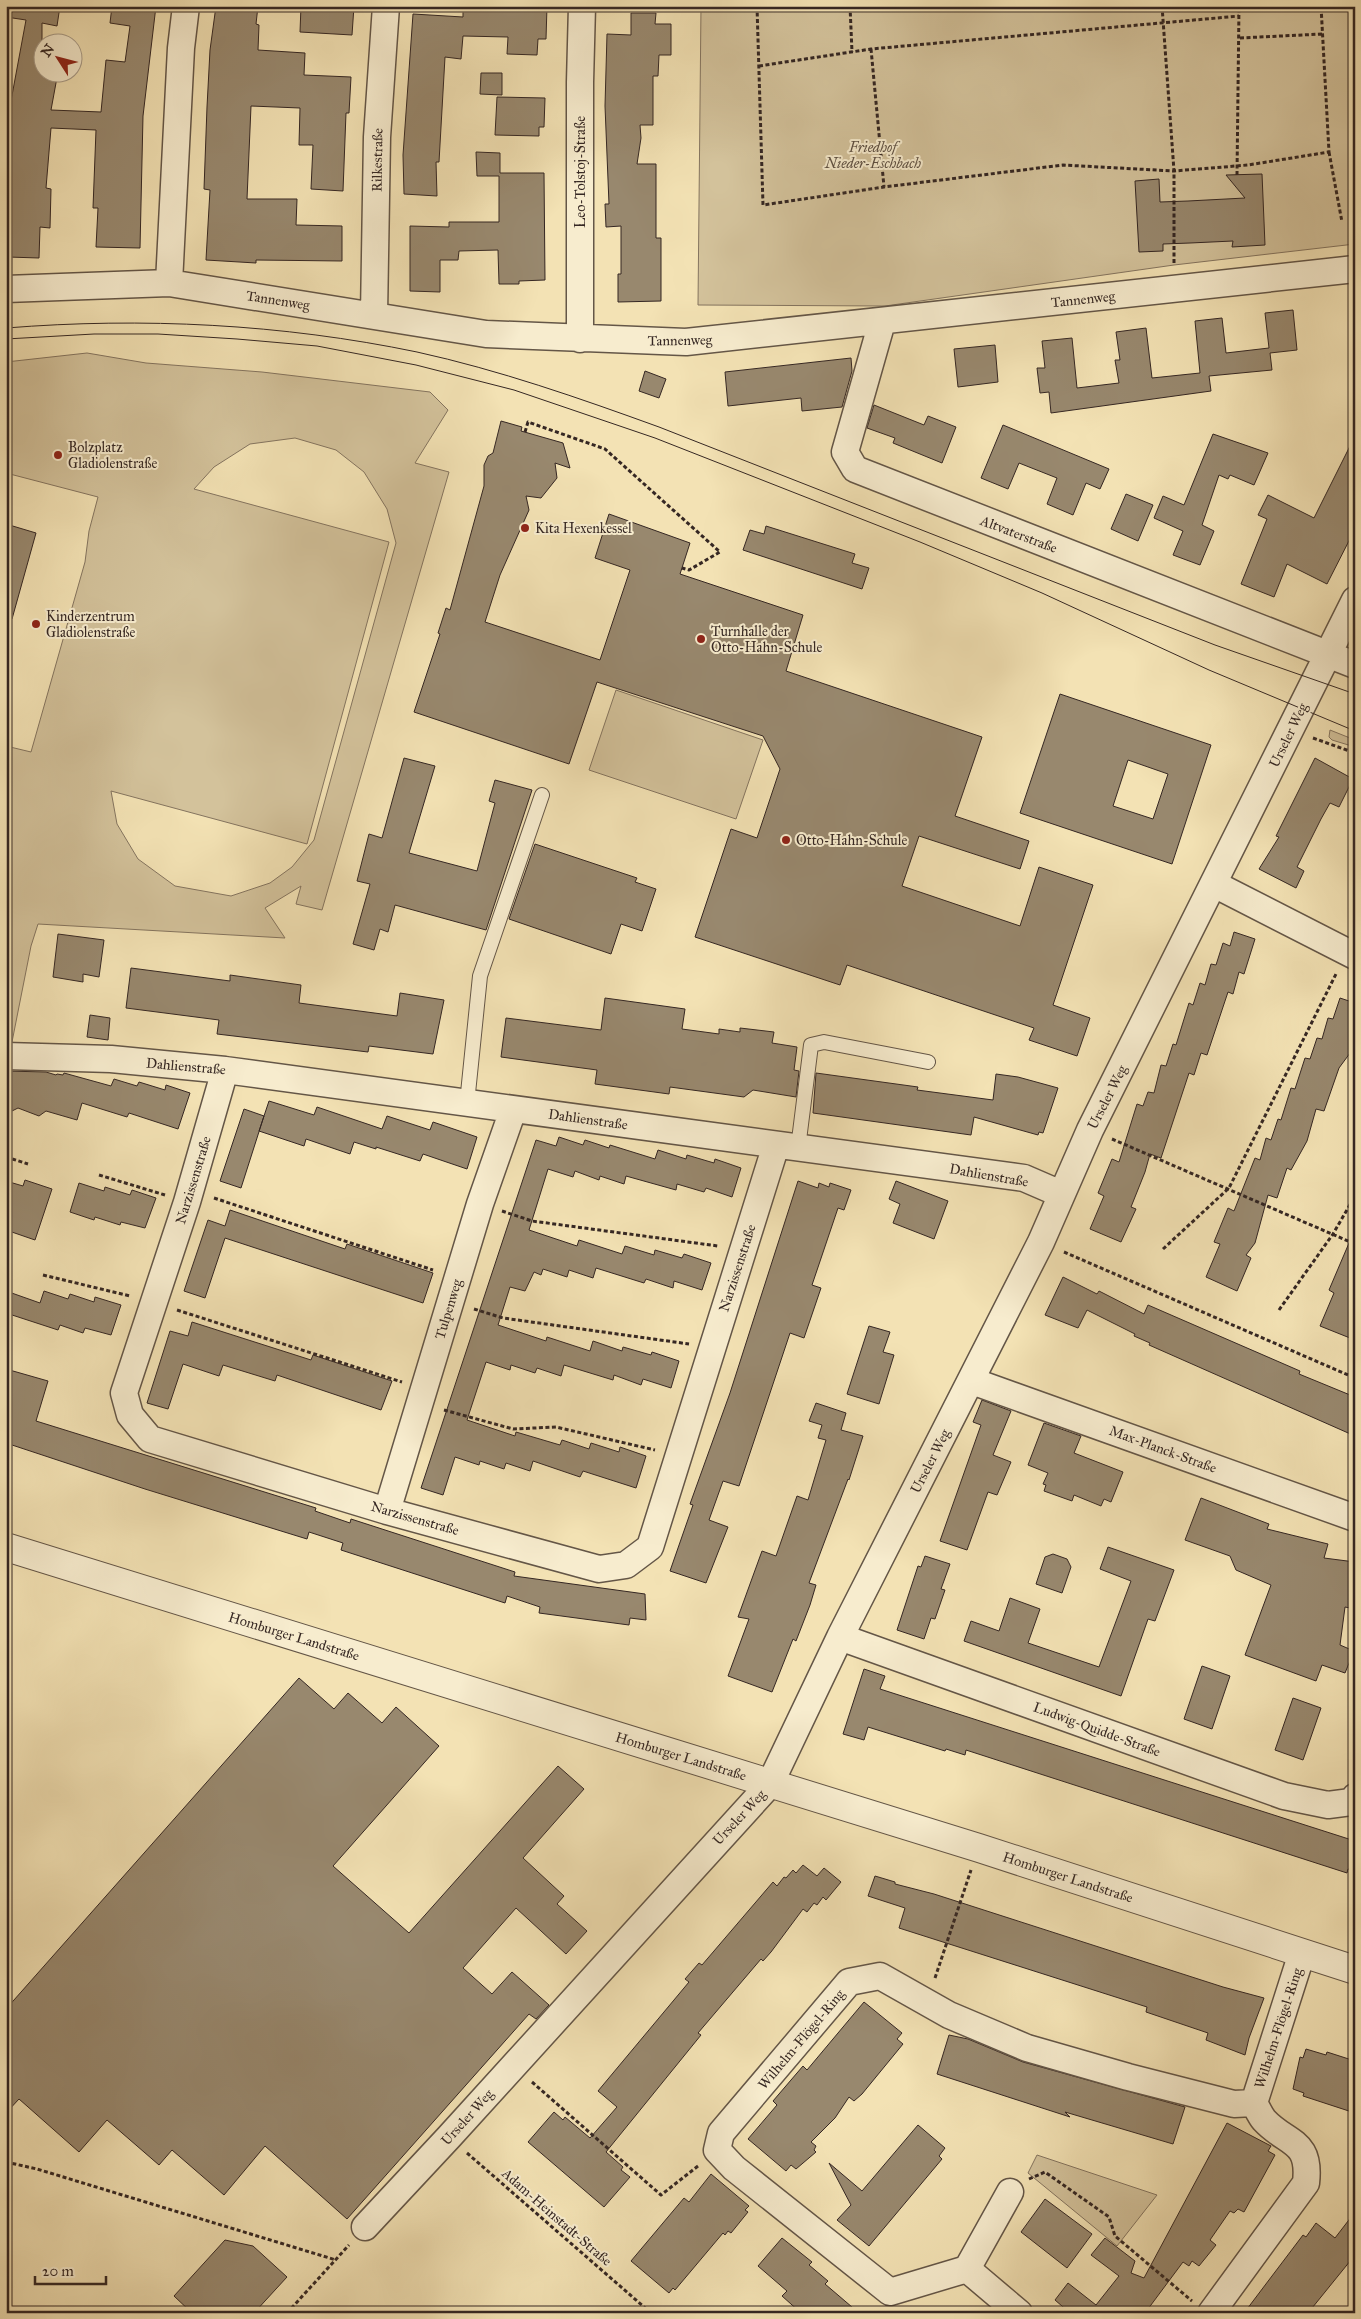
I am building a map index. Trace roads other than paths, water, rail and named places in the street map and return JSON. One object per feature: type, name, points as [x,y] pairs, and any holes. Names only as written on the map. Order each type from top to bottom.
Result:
[{"type":"street","points":[[170,283],[181,48],[186,6]]},
{"type":"street","name":"Rilkestraße","points":[[374,314],[377,137],[386,6]]},
{"type":"street","name":"Leo-Tolstoj-Straße","points":[[580,339],[580,82],[582,6]]},
{"type":"street","name":"Tannenweg","points":[[6,289],[170,283],[374,314],[486,334],[686,342],[1355,269]]},
{"type":"street","name":"Altvaterstraße","points":[[882,322],[845,452],[855,470],[1327,655],[1355,664]]},
{"type":"street","name":"Urseler Weg","points":[[365,2227],[449,2138],[512,2066],[770,1784],[840,1637],[972,1381],[1041,1242],[1090,1130],[1292,730],[1355,600]]},
{"type":"street","points":[[1214,884],[1351,954]]},
{"type":"street","name":"Dahlienstraße","points":[[6,1056],[111,1059],[225,1070],[1024,1178],[1061,1194]]},
{"type":"street","name":"Narzissenstraße","points":[[225,1070],[189,1196],[124,1393],[130,1416],[150,1438],[386,1510],[599,1569],[626,1565],[650,1547],[680,1456],[743,1249],[787,1146]]},
{"type":"street","name":"Tulpenweg","points":[[386,1510],[480,1204],[513,1110]]},
{"type":"street","name":"Max-Planck-Straße","points":[[972,1381],[1355,1518]]},
{"type":"street","name":"Homburger Landstraße","points":[[6,1547],[979,1848],[1355,1970]]},
{"type":"street","name":"Ludwig-Quidde-Straße","points":[[840,1637],[1284,1796],[1328,1805],[1351,1802],[1355,1797]]},
{"type":"street","name":"Wilhelm-Flögel-Ring","points":[[1204,2310],[1306,2183],[1308,2165],[1300,2148],[1264,2120],[1254,2103],[1302,1953]]},
{"type":"street","name":"Wilhelm-Flögel-Ring","points":[[967,2269],[890,2292],[734,2168],[717,2150],[721,2133],[849,1982],[880,1976],[949,2015],[1027,2048],[1128,2077],[1234,2104],[1254,2103]]},
{"type":"street","points":[[1010,2192],[967,2269],[1020,2313]]},
{"type":"lane","points":[[467,1103],[480,976],[542,795]]},
{"type":"lane","points":[[787,1146],[811,1046],[824,1042],[928,1062]]},
{"type":"tram line","points":[[6,328],[109,323],[161,323],[264,329],[366,342],[478,367],[569,395],[659,427],[1215,645],[1355,694]]},
{"type":"tram line","points":[[6,339],[94,334],[158,334],[317,346],[416,365],[514,390],[655,438],[920,542],[1042,593],[1209,670],[1355,731]]},
{"type":"place","name":"Bolzplatz Gladiolenstraße","points":[[58,455]]},
{"type":"place","name":"Kita Hexenkessel","points":[[525,528]]},
{"type":"place","name":"Kinderzentrum Gladiolenstraße","points":[[36,624]]},
{"type":"place","name":"Turnhalle der Otto-Hahn-Schule","points":[[701,639]]},
{"type":"place","name":"Otto-Hahn-Schule","points":[[786,840]]},
{"type":"park label","name":"Friedhof Nieder-Eschbach","points":[[873,156]]}]
